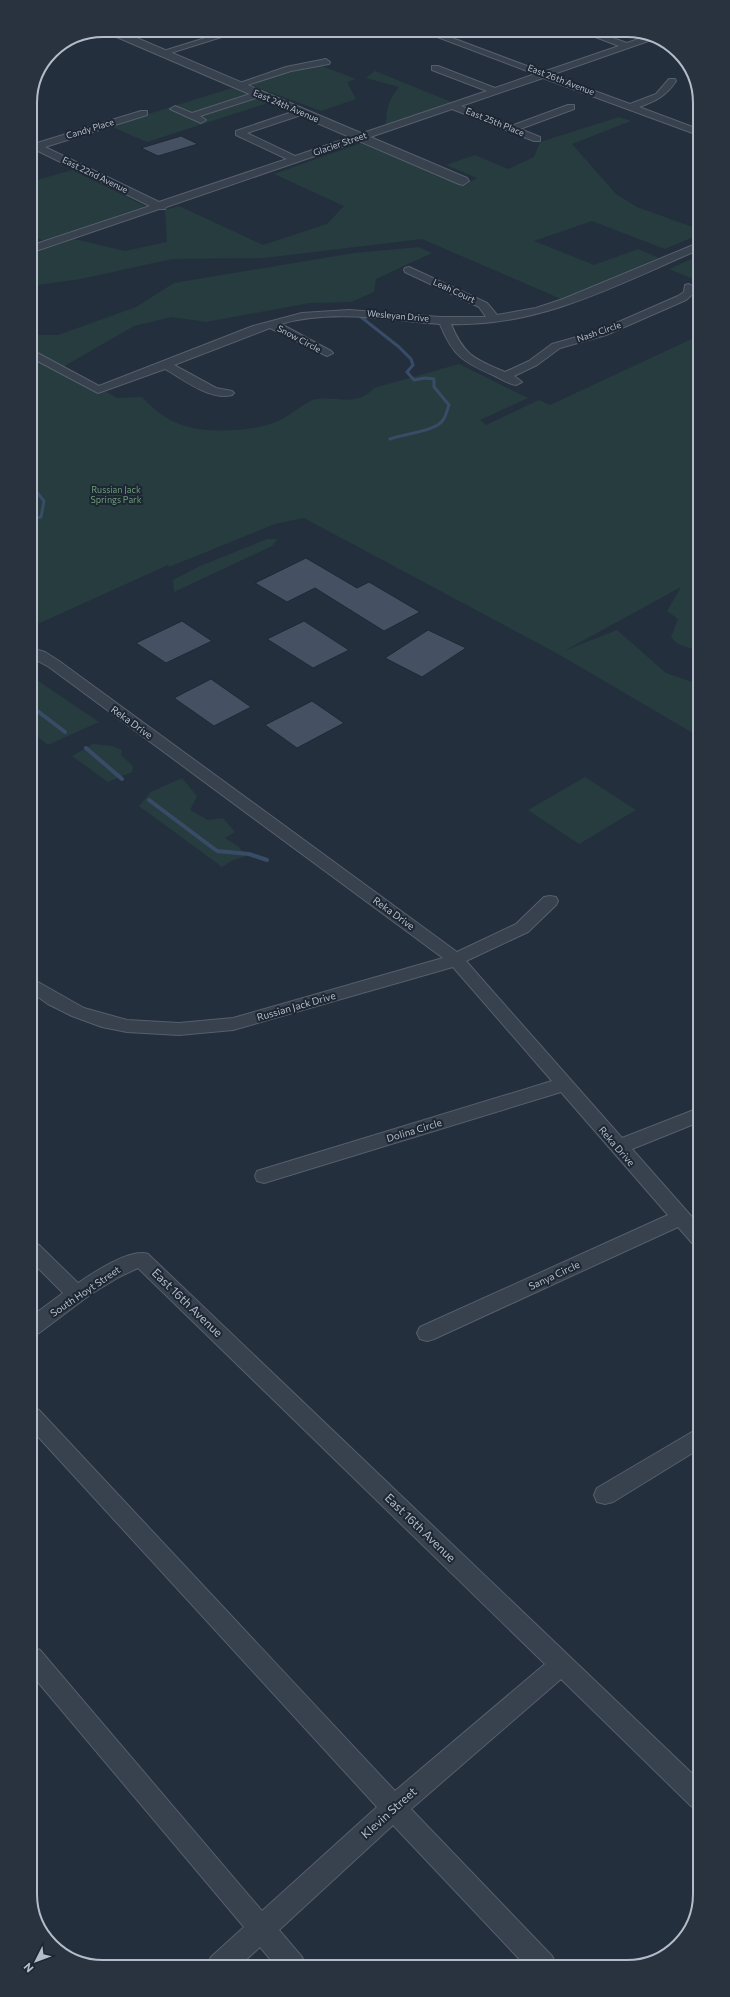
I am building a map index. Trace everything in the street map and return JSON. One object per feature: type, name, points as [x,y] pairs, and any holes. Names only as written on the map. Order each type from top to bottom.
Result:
[{"type":"street","name":"East 24th Avenue","points":[[126,37],[463,181]]},
{"type":"street","points":[[162,52],[215,37]]},
{"type":"street","name":"East 26th Avenue","points":[[442,37],[693,130]]},
{"type":"street","points":[[600,37],[624,46]]},
{"type":"street","name":"Glacier Street","points":[[37,248],[161,207],[645,39]]},
{"type":"street","points":[[238,85],[289,69],[326,62]]},
{"type":"street","points":[[435,68],[495,91]]},
{"type":"street","points":[[630,107],[660,96],[665,92],[672,81]]},
{"type":"street","points":[[191,116],[259,94]]},
{"type":"street","name":"East 25th Place","points":[[453,106],[537,139]]},
{"type":"street","points":[[511,129],[571,107]]},
{"type":"street","points":[[175,109],[206,123]]},
{"type":"street","points":[[296,160],[238,133],[301,112]]},
{"type":"street","name":"Candy Place","points":[[37,144],[144,113]]},
{"type":"street","name":"East 22nd Avenue","points":[[37,147],[161,207]]},
{"type":"street","name":"Wesleyan Drive","points":[[37,356],[98,390],[272,324],[302,316],[326,313],[366,312],[444,320],[494,319],[535,312],[555,306],[693,248]]},
{"type":"street","name":"Leah Court","points":[[409,270],[483,305],[494,319]]},
{"type":"street","name":"Nash Circle","points":[[506,376],[533,364],[556,346],[602,333],[682,298],[689,293],[689,287]]},
{"type":"street","points":[[444,320],[457,347],[471,359],[495,373],[506,376],[518,383]]},
{"type":"street","name":"Snow Circle","points":[[272,324],[327,353]]},
{"type":"street","points":[[166,365],[213,391],[228,393]]},
{"type":"street","name":"Reka Drive","points":[[37,654],[54,664],[456,959],[693,1232]]},
{"type":"street","name":"Russian Jack Drive","points":[[37,988],[53,999],[79,1013],[117,1026],[172,1030],[195,1029],[233,1024],[442,965],[522,928],[550,901]]},
{"type":"street","name":"Dolina Circle","points":[[264,1176],[564,1084]]},
{"type":"street","points":[[618,1147],[693,1117]]},
{"type":"street","name":"Sanya Circle","points":[[427,1333],[680,1218]]},
{"type":"street","points":[[37,1255],[77,1295]]},
{"type":"street","name":"South Hoyt Street","points":[[37,1323],[122,1265],[141,1259]]},
{"type":"street","name":"East 16th Avenue","points":[[141,1259],[693,1791]]},
{"type":"street","points":[[37,1421],[394,1808],[538,1960]]},
{"type":"street","points":[[605,1495],[693,1442]]},
{"type":"street","points":[[37,1664],[288,1960]]},
{"type":"street","name":"Klevin Street","points":[[226,1960],[394,1808],[561,1664]]},
{"type":"green space","points":[[319,65],[356,79],[347,82],[356,99],[321,111],[249,84],[305,67]]},
{"type":"green space","points":[[375,71],[454,103],[386,125],[389,104],[399,87],[366,78]]},
{"type":"green space","points":[[232,88],[268,103],[147,142],[110,126]]},
{"type":"green space","points":[[619,117],[631,121],[572,144],[616,194],[637,207],[693,227],[693,237],[665,249],[592,221],[534,241],[594,265],[638,249],[659,258],[561,299],[422,239],[264,258],[172,259],[81,279],[37,285],[37,252],[74,239],[125,251],[167,242],[165,210],[179,206],[263,245],[327,224],[344,206],[274,174],[364,142],[463,186],[477,178],[446,165],[475,155],[508,169],[534,157],[540,142]]},
{"type":"green space","points":[[72,170],[145,206],[45,241],[37,238],[37,180]]},
{"type":"green space","name":"Russian Jack Springs Park","points":[[419,247],[432,253],[376,279],[374,292],[351,302],[310,303],[206,322],[172,317],[134,326],[63,367],[117,398],[142,397],[160,414],[176,423],[192,428],[218,431],[245,429],[270,424],[284,418],[313,400],[325,398],[347,400],[354,399],[368,394],[374,388],[459,364],[528,398],[480,420],[486,425],[539,400],[550,405],[693,338],[693,649],[678,644],[671,637],[678,619],[667,611],[681,587],[564,651],[617,630],[666,673],[693,682],[693,733],[558,654],[304,518],[275,524],[169,567],[168,565],[37,624],[37,335],[58,335],[136,307],[174,283],[354,253]]},
{"type":"green space","points":[[693,258],[693,279],[669,269]]},
{"type":"green space","points":[[267,539],[278,539],[272,546],[174,592],[173,580],[200,566]]},
{"type":"green space","points":[[37,680],[99,722],[48,745],[37,737]]},
{"type":"green space","points":[[93,744],[112,746],[122,750],[121,755],[133,766],[132,772],[108,782],[72,756]]},
{"type":"green space","points":[[585,777],[636,810],[579,844],[528,810]]},
{"type":"green space","points":[[182,778],[197,796],[190,810],[208,820],[223,818],[235,832],[225,838],[238,846],[246,856],[233,860],[222,867],[139,806],[151,792]]},
{"type":"building","points":[[181,136],[198,144],[158,156],[141,148]]},
{"type":"building","points":[[306,558],[357,588],[369,582],[420,612],[384,631],[315,588],[287,602],[255,583]]},
{"type":"building","points":[[182,621],[212,641],[166,663],[136,643]]},
{"type":"building","points":[[304,621],[349,650],[313,668],[267,639]]},
{"type":"building","points":[[428,630],[466,648],[422,677],[385,658]]},
{"type":"building","points":[[211,679],[251,707],[214,726],[174,698]]},
{"type":"building","points":[[312,701],[344,723],[297,748],[265,725]]},
{"type":"waterway","points":[[361,317],[399,347],[411,359],[413,365],[407,372],[414,380],[425,378],[434,379],[434,387],[449,405],[445,417],[440,424],[427,430],[390,439]]},
{"type":"waterway","points":[[37,492],[44,501],[41,517],[37,518]]},
{"type":"waterway","points":[[37,711],[65,732]]},
{"type":"waterway","points":[[86,748],[122,779]]},
{"type":"waterway","points":[[149,800],[217,851],[249,854],[267,860]]}]
